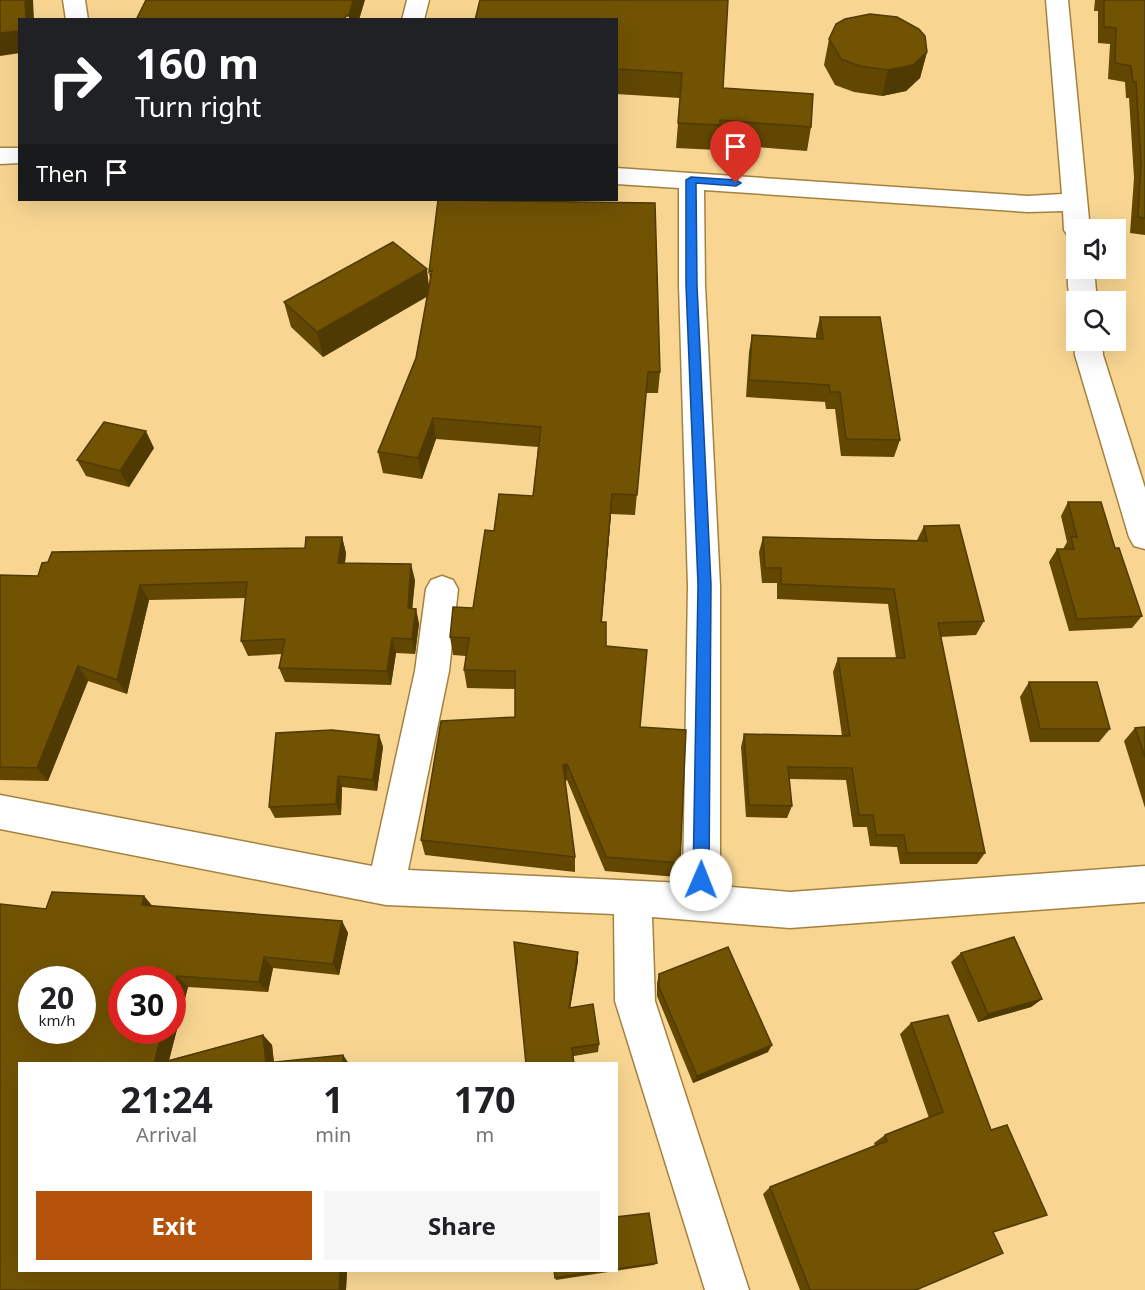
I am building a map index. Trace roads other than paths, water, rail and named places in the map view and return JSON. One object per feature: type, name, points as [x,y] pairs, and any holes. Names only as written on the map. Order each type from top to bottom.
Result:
[{"type":"street","points":[[74,0],[77,18]]},
{"type":"street","points":[[414,18],[418,0]]},
{"type":"street","points":[[1057,0],[1076,219]]},
{"type":"street","points":[[0,156],[18,155]]},
{"type":"street","points":[[618,176],[1028,204],[1075,202]]},
{"type":"street","points":[[691,180],[692,285],[704,585],[701,903]]},
{"type":"street","points":[[1089,351],[1145,537]]},
{"type":"street","points":[[386,886],[432,671],[442,589]]},
{"type":"street","points":[[0,812],[386,886],[632,897],[790,910],[1145,884]]},
{"type":"street","points":[[632,897],[635,1001],[727,1290]]}]
